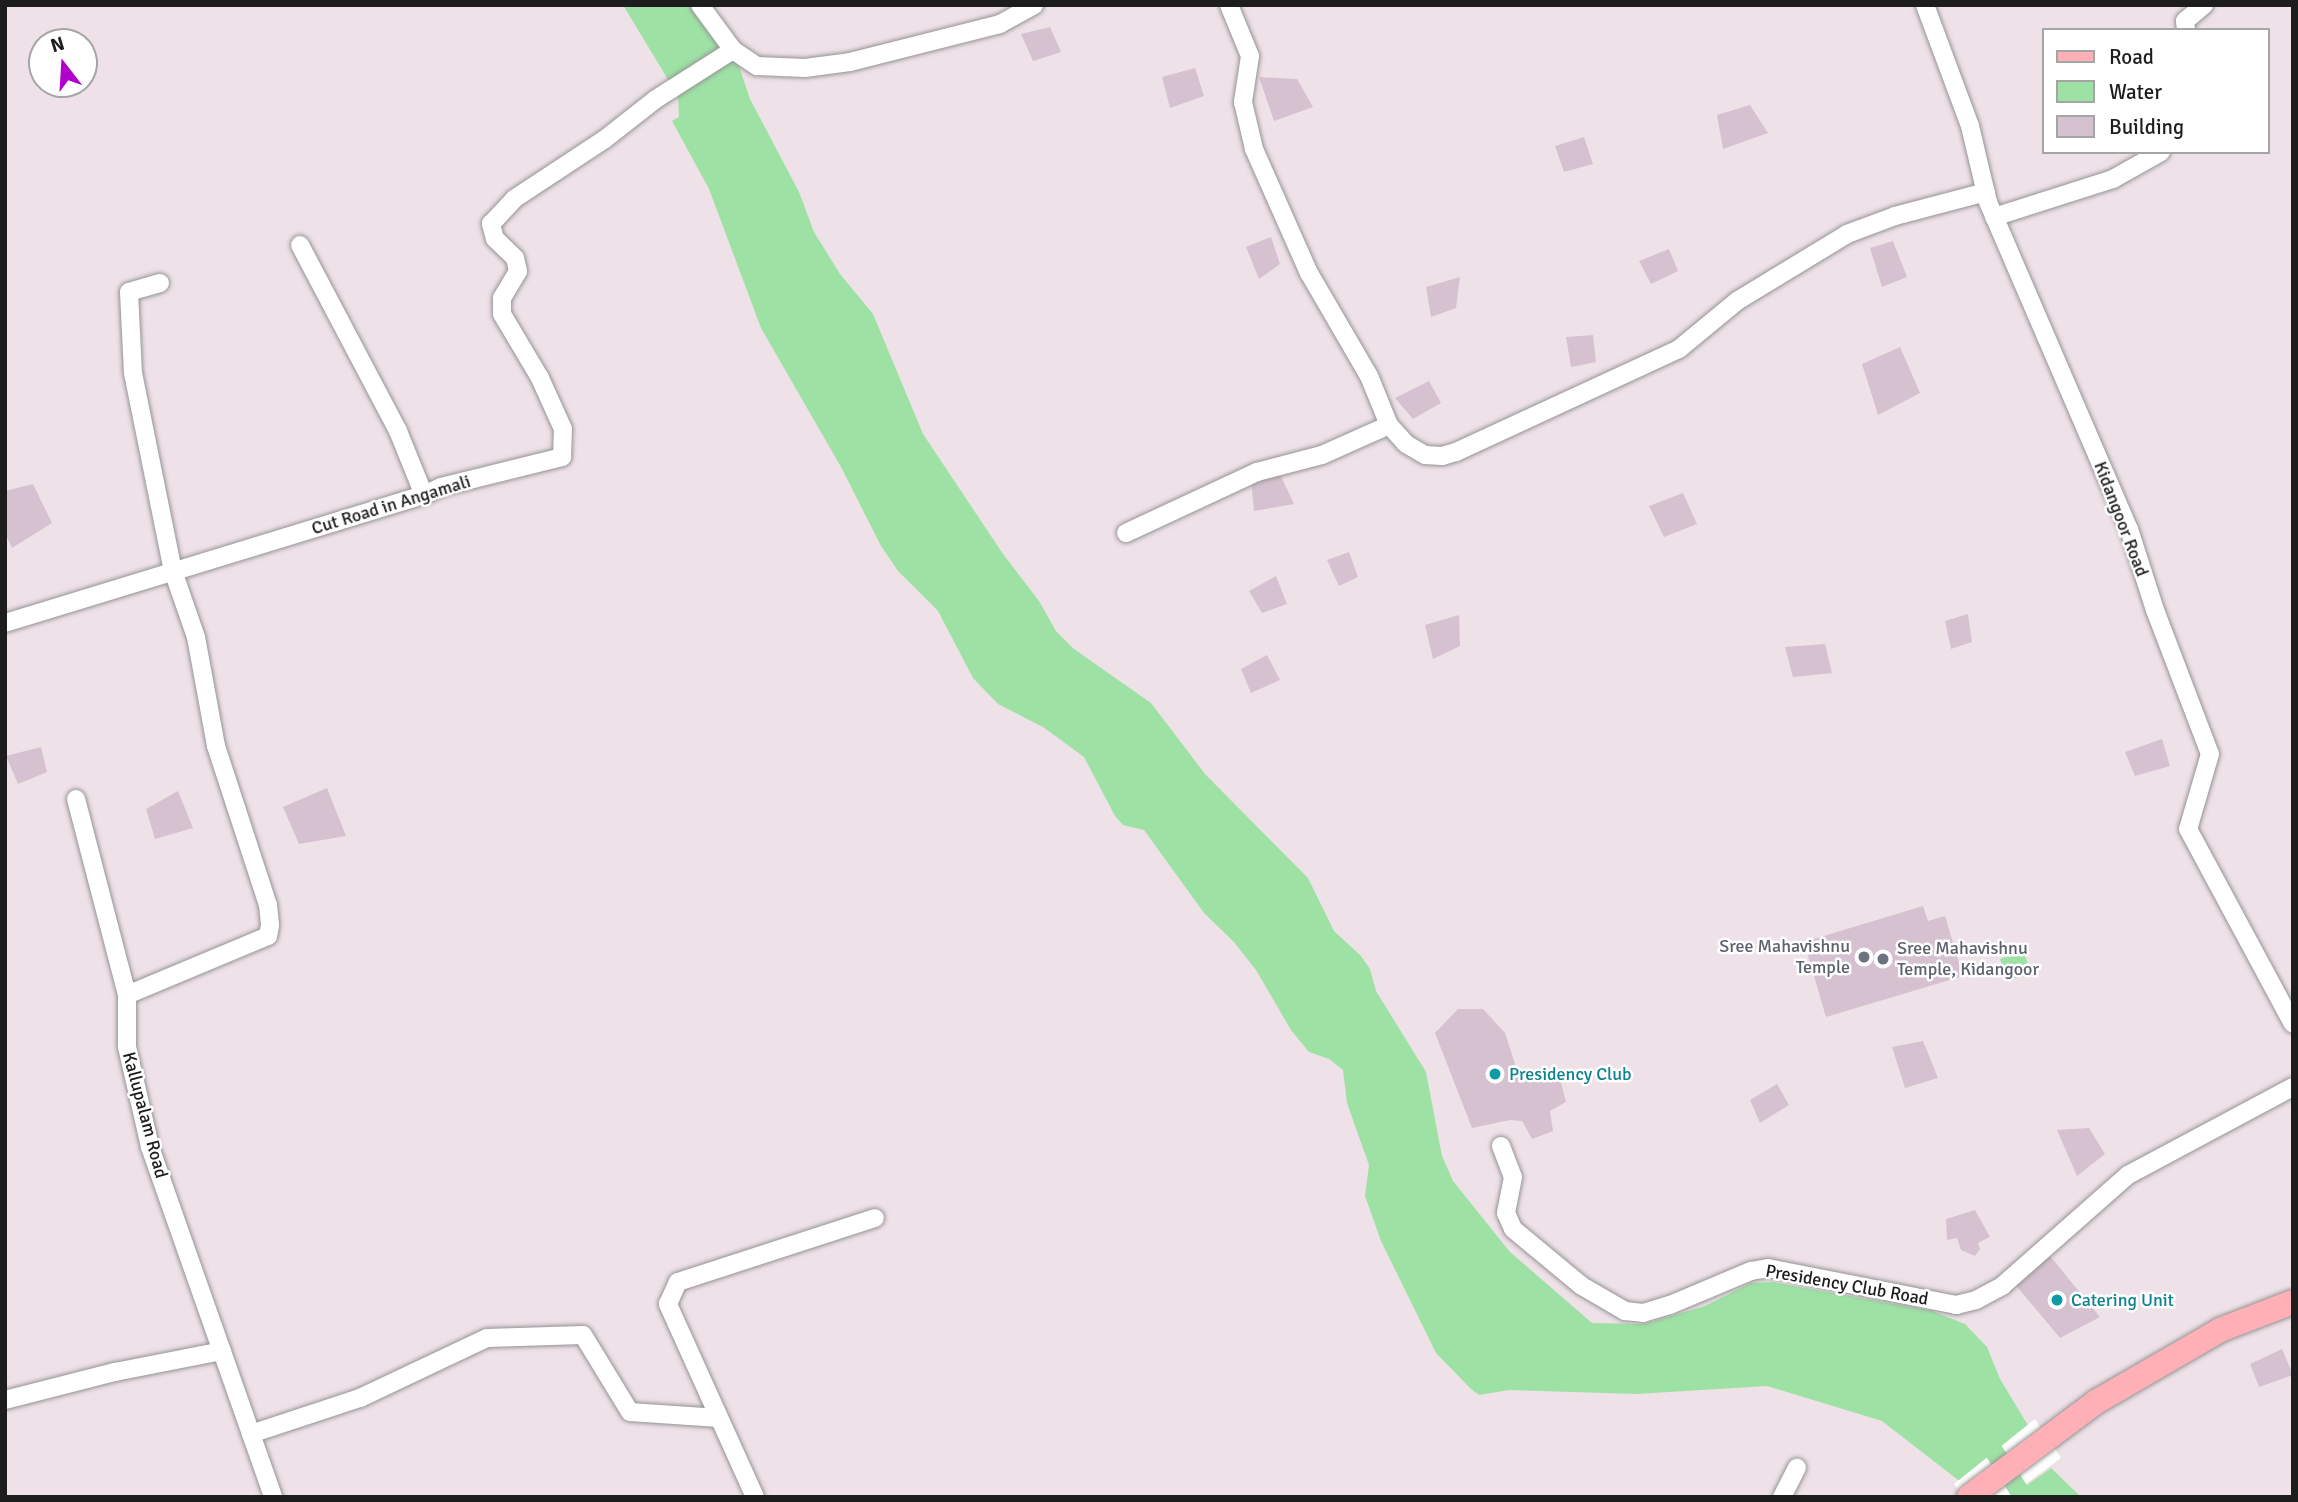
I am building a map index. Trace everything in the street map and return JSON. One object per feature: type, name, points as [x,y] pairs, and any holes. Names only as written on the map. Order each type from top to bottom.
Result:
[{"type":"main road","points":[[1971,1495],[2096,1402],[2220,1330],[2293,1302]]},
{"type":"street","points":[[700,5],[733,50],[757,66],[805,68],[850,62],[1000,24],[1034,5]]},
{"type":"street","points":[[1229,5],[1250,56],[1243,102],[1254,149],[1314,281],[1368,376],[1389,425],[1406,444],[1426,455],[1442,456],[1456,452],[1679,349],[1737,301],[1847,234],[1895,216],[1986,192]]},
{"type":"street","name":"Kidangoor Road","points":[[1925,5],[1970,126],[1994,217],[2129,529],[2155,610],[2210,754],[2188,829],[2293,1024]]},
{"type":"street","points":[[2186,28],[2185,20],[2204,5]]},
{"type":"street","name":"Cut Road in Angamali","points":[[5,623],[424,495],[441,487],[562,457],[563,429],[540,378],[502,314],[502,298],[518,271],[514,258],[495,239],[491,224],[513,199],[605,139],[656,99],[733,50]]},
{"type":"street","points":[[1994,217],[2113,179],[2157,154]]},
{"type":"street","points":[[300,245],[398,432],[424,495]]},
{"type":"street","points":[[127,995],[268,936],[270,925],[268,905],[216,746],[196,637],[173,571],[133,373],[129,292],[160,283]]},
{"type":"street","points":[[1126,533],[1257,472],[1322,455],[1389,425]]},
{"type":"street","name":"Kallupalam Road","points":[[76,799],[127,995],[127,1046],[150,1147],[273,1497]]},
{"type":"street","name":"Presidency Club Road","points":[[1501,1146],[1513,1177],[1506,1213],[1513,1229],[1583,1286],[1625,1311],[1643,1313],[1670,1305],[1751,1271],[1768,1268],[1956,1304],[1968,1303],[2002,1286],[2119,1181],[2293,1087]]},
{"type":"street","points":[[755,1497],[668,1304],[678,1282],[875,1218]]},
{"type":"street","points":[[251,1434],[360,1398],[487,1338],[583,1335],[630,1412],[719,1418]]},
{"type":"street","points":[[5,1400],[115,1372],[222,1351]]},
{"type":"street","points":[[1782,1497],[1797,1468]]},
{"type":"water","points":[[623,5],[699,5],[740,69],[750,99],[799,192],[814,232],[840,274],[873,314],[923,434],[1003,554],[1039,601],[1056,631],[1074,649],[1151,703],[1205,774],[1308,878],[1334,931],[1361,956],[1370,969],[1376,991],[1426,1072],[1442,1156],[1453,1181],[1510,1252],[1592,1323],[1644,1324],[1705,1306],[1751,1283],[1773,1282],[1932,1311],[1965,1324],[1987,1347],[2000,1379],[2032,1432],[1962,1483],[1882,1421],[1767,1386],[1637,1394],[1509,1390],[1479,1395],[1471,1389],[1436,1353],[1381,1241],[1365,1196],[1369,1165],[1347,1103],[1343,1070],[1329,1059],[1309,1052],[1291,1030],[1256,970],[1234,942],[1204,913],[1144,830],[1123,825],[1115,816],[1084,757],[1043,727],[998,704],[973,678],[938,611],[898,571],[881,546],[841,467],[761,328],[709,189],[672,121],[679,117],[678,96]]},
{"type":"water","points":[[2023,951],[2032,974],[2008,980],[2000,959]]},
{"type":"water","points":[[2051,1468],[2081,1497],[2010,1497]]},
{"type":"pier","points":[[2035,1419],[2061,1458],[2008,1497],[1963,1497],[1954,1484]]},
{"type":"building","points":[[1050,27],[1061,52],[1033,61],[1021,34]]},
{"type":"building","points":[[1195,68],[1204,96],[1170,108],[1162,77]]},
{"type":"building","points":[[1259,77],[1297,79],[1313,107],[1274,121]]},
{"type":"building","points":[[1750,105],[1768,133],[1723,149],[1717,115]]},
{"type":"building","points":[[1584,137],[1593,164],[1564,172],[1555,146]]},
{"type":"building","points":[[1271,237],[1280,264],[1259,279],[1246,247]]},
{"type":"building","points":[[1893,241],[1907,277],[1882,287],[1870,248]]},
{"type":"building","points":[[1669,249],[1678,271],[1651,284],[1639,261]]},
{"type":"building","points":[[1460,277],[1456,308],[1431,317],[1426,287]]},
{"type":"building","points":[[1593,335],[1596,362],[1571,367],[1566,337]]},
{"type":"building","points":[[1900,347],[1920,393],[1878,415],[1862,364]]},
{"type":"building","points":[[1429,381],[1441,403],[1413,419],[1395,398]]},
{"type":"building","points":[[1279,472],[1294,504],[1254,511],[1251,480]]},
{"type":"building","points":[[33,484],[52,523],[12,548],[5,533],[5,491]]},
{"type":"building","points":[[1683,493],[1697,524],[1664,537],[1649,506]]},
{"type":"building","points":[[1349,552],[1358,577],[1339,586],[1327,560]]},
{"type":"building","points":[[1276,576],[1287,604],[1262,613],[1249,591]]},
{"type":"building","points":[[1968,614],[1972,642],[1951,649],[1945,621]]},
{"type":"building","points":[[1459,615],[1460,646],[1433,659],[1425,625]]},
{"type":"building","points":[[1825,644],[1832,673],[1793,677],[1785,647]]},
{"type":"building","points":[[1267,655],[1280,680],[1251,693],[1241,669]]},
{"type":"building","points":[[2162,739],[2170,766],[2135,776],[2125,752]]},
{"type":"building","points":[[41,747],[47,772],[18,784],[6,756]]},
{"type":"building","points":[[327,788],[346,836],[299,844],[283,807]]},
{"type":"building","points":[[178,791],[193,828],[155,839],[146,809]]},
{"type":"building","name":"Sree Mahavishnu Temple, Kidangoor","points":[[1923,906],[1928,921],[1945,916],[1963,976],[1826,1017],[1804,942]]},
{"type":"building","name":"Presidency Club","points":[[1458,1009],[1483,1009],[1505,1033],[1515,1064],[1507,1072],[1540,1070],[1540,1076],[1558,1071],[1566,1102],[1550,1111],[1553,1131],[1532,1139],[1522,1121],[1510,1120],[1472,1128],[1435,1033]]},
{"type":"building","points":[[1923,1041],[1938,1078],[1905,1088],[1892,1047]]},
{"type":"building","points":[[1777,1084],[1789,1105],[1760,1123],[1750,1100]]},
{"type":"building","points":[[2089,1128],[2105,1154],[2077,1176],[2057,1130]]},
{"type":"building","points":[[1975,1210],[1990,1237],[1978,1243],[1980,1249],[1975,1256],[1961,1250],[1957,1238],[1947,1240],[1946,1219]]},
{"type":"building","name":"Catering Unit","points":[[2050,1256],[2100,1317],[2060,1338],[2014,1283]]},
{"type":"building","points":[[2282,1349],[2293,1375],[2259,1387],[2250,1364]]},
{"type":"waterway","points":[[1984,1436],[2023,1497]]},
{"type":"place","name":"Sree Mahavishnu Temple","points":[[1864,957]]},
{"type":"place","name":"Sree Mahavishnu Temple, Kidangoor","points":[[1883,959]]},
{"type":"place","name":"Presidency Club","points":[[1495,1074]]},
{"type":"place","name":"Catering Unit","points":[[2057,1300]]}]
